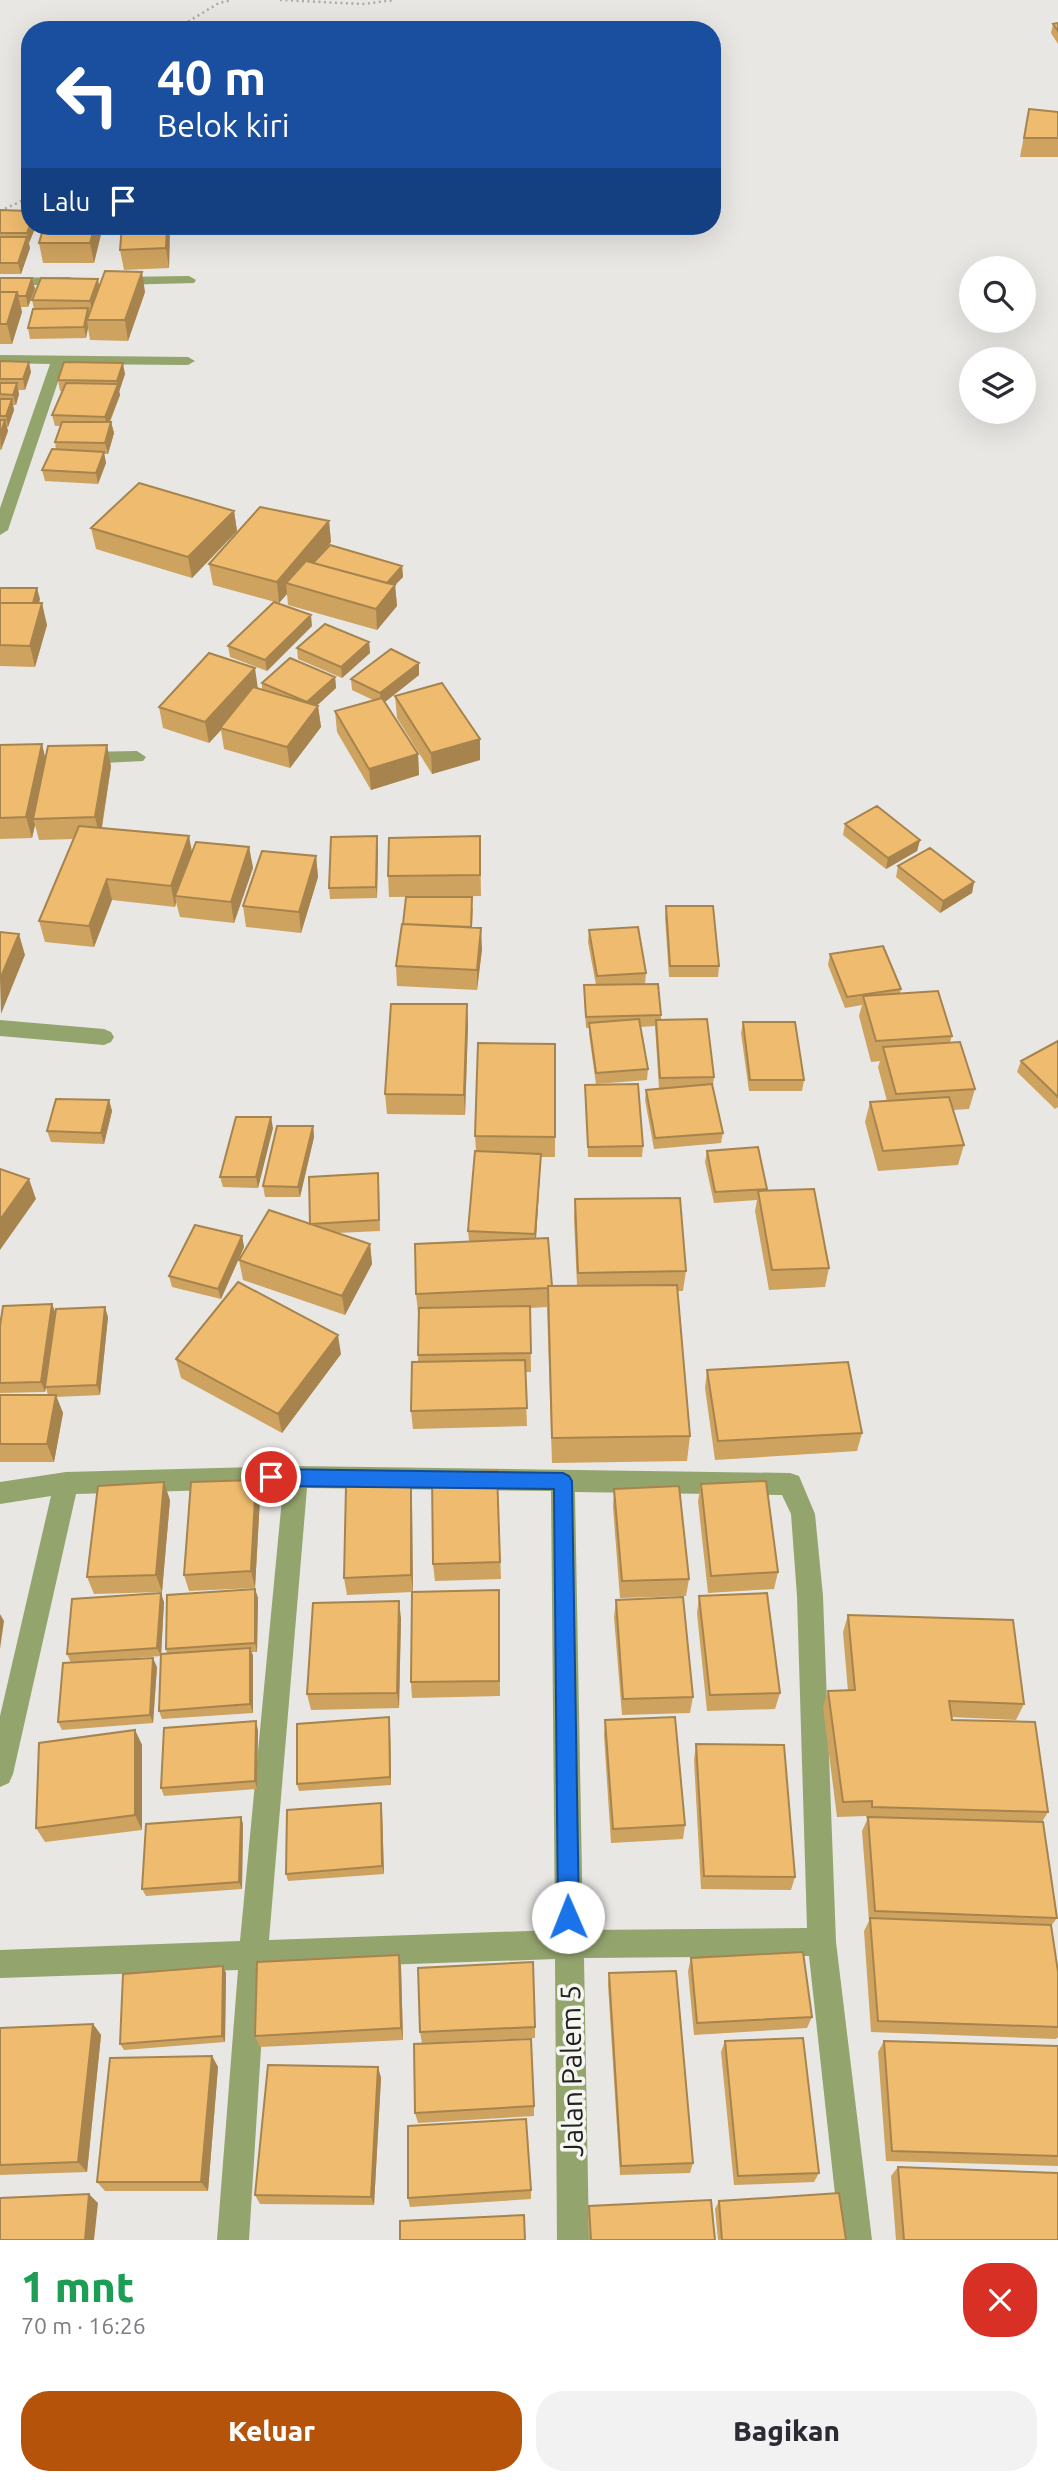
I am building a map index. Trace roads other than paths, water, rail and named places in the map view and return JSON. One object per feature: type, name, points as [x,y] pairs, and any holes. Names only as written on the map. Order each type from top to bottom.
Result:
[{"type":"street","points":[[108,281],[189,280]]},
{"type":"street","points":[[0,282],[81,281]]},
{"type":"street","points":[[0,359],[188,360]]},
{"type":"street","points":[[0,530],[59,359]]},
{"type":"street","points":[[68,758],[137,758]]},
{"type":"street","points":[[0,1028],[104,1037]]},
{"type":"street","points":[[233,2240],[253,1956],[296,1477]]},
{"type":"street","points":[[0,1493],[66,1483],[296,1477],[790,1484],[803,1514],[810,1596],[822,1942],[856,2240]]},
{"type":"street","name":"Jalan Palem 5","points":[[563,1481],[573,2240]]},
{"type":"street","points":[[0,1774],[66,1483]]},
{"type":"street","points":[[0,1964],[569,1944],[822,1942]]}]
